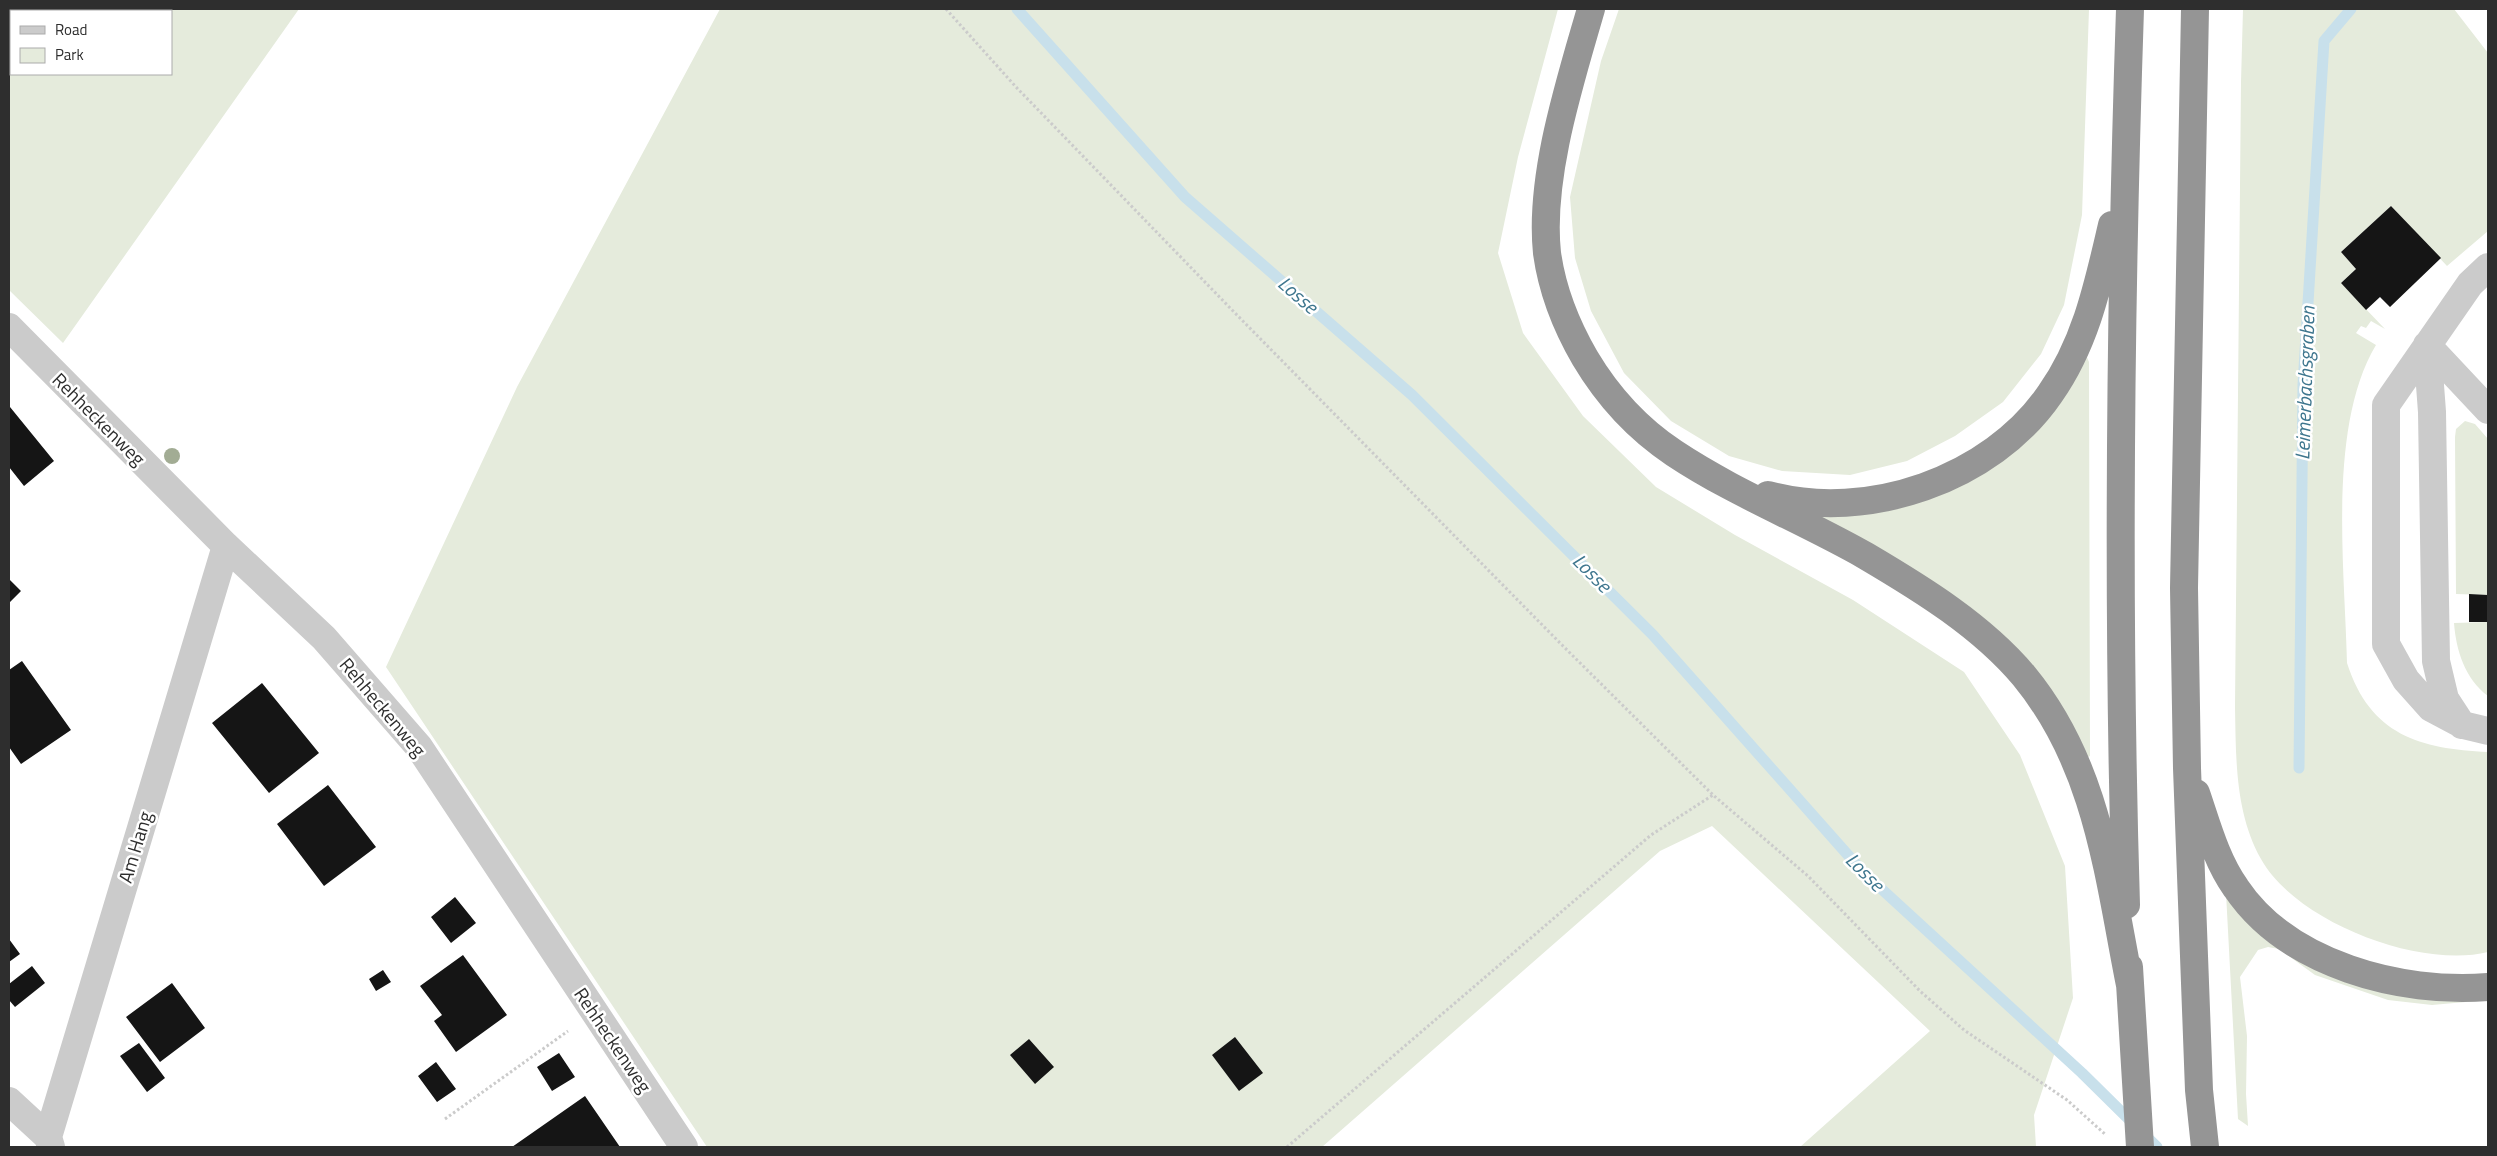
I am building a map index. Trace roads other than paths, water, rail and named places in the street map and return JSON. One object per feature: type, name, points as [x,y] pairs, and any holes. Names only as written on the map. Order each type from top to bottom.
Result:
[{"type":"highway","points":[[1591,9],[1556,143],[1546,230],[1551,274],[1578,344],[1597,377],[1612,396],[1660,443],[1724,481],[1837,539],[1927,594],[1989,640],[2025,677],[2055,722],[2081,772],[2090,797],[2130,985]]},
{"type":"highway","points":[[2130,9],[2124,167],[2120,606],[2130,985],[2140,1147]]},
{"type":"highway","points":[[2196,9],[2184,588],[2187,768],[2199,1090],[2204,1147]]},
{"type":"highway","points":[[1724,481],[1797,502],[1828,504],[1879,500],[1921,488],[1942,479],[1980,459],[1994,449],[2038,410],[2050,395],[2074,353],[2096,297],[2124,167]]},
{"type":"highway","points":[[2187,768],[2226,871],[2236,889],[2251,906],[2281,933],[2339,965],[2384,980],[2455,989],[2488,987]]},
{"type":"street","points":[[2475,728],[2431,708],[2406,680],[2386,644],[2386,405],[2470,284],[2488,267]]},
{"type":"street","name":"Rehheckenweg","points":[[9,328],[226,546],[324,638],[419,747],[684,1147]]},
{"type":"street","points":[[2427,345],[2488,410]]},
{"type":"street","points":[[2427,345],[2432,412],[2436,661],[2446,699],[2475,728]]},
{"type":"street","name":"Am Hang","points":[[49,1142],[226,546]]},
{"type":"street","points":[[9,1101],[49,1142]]},
{"type":"waterway","name":"Losse","points":[[1017,9],[1185,197],[1412,395],[1653,635],[1863,872],[2082,1073],[2157,1147]]},
{"type":"waterway","name":"Leimerbachsgraben","points":[[2299,768],[2303,385],[2324,41],[2351,9]]}]
